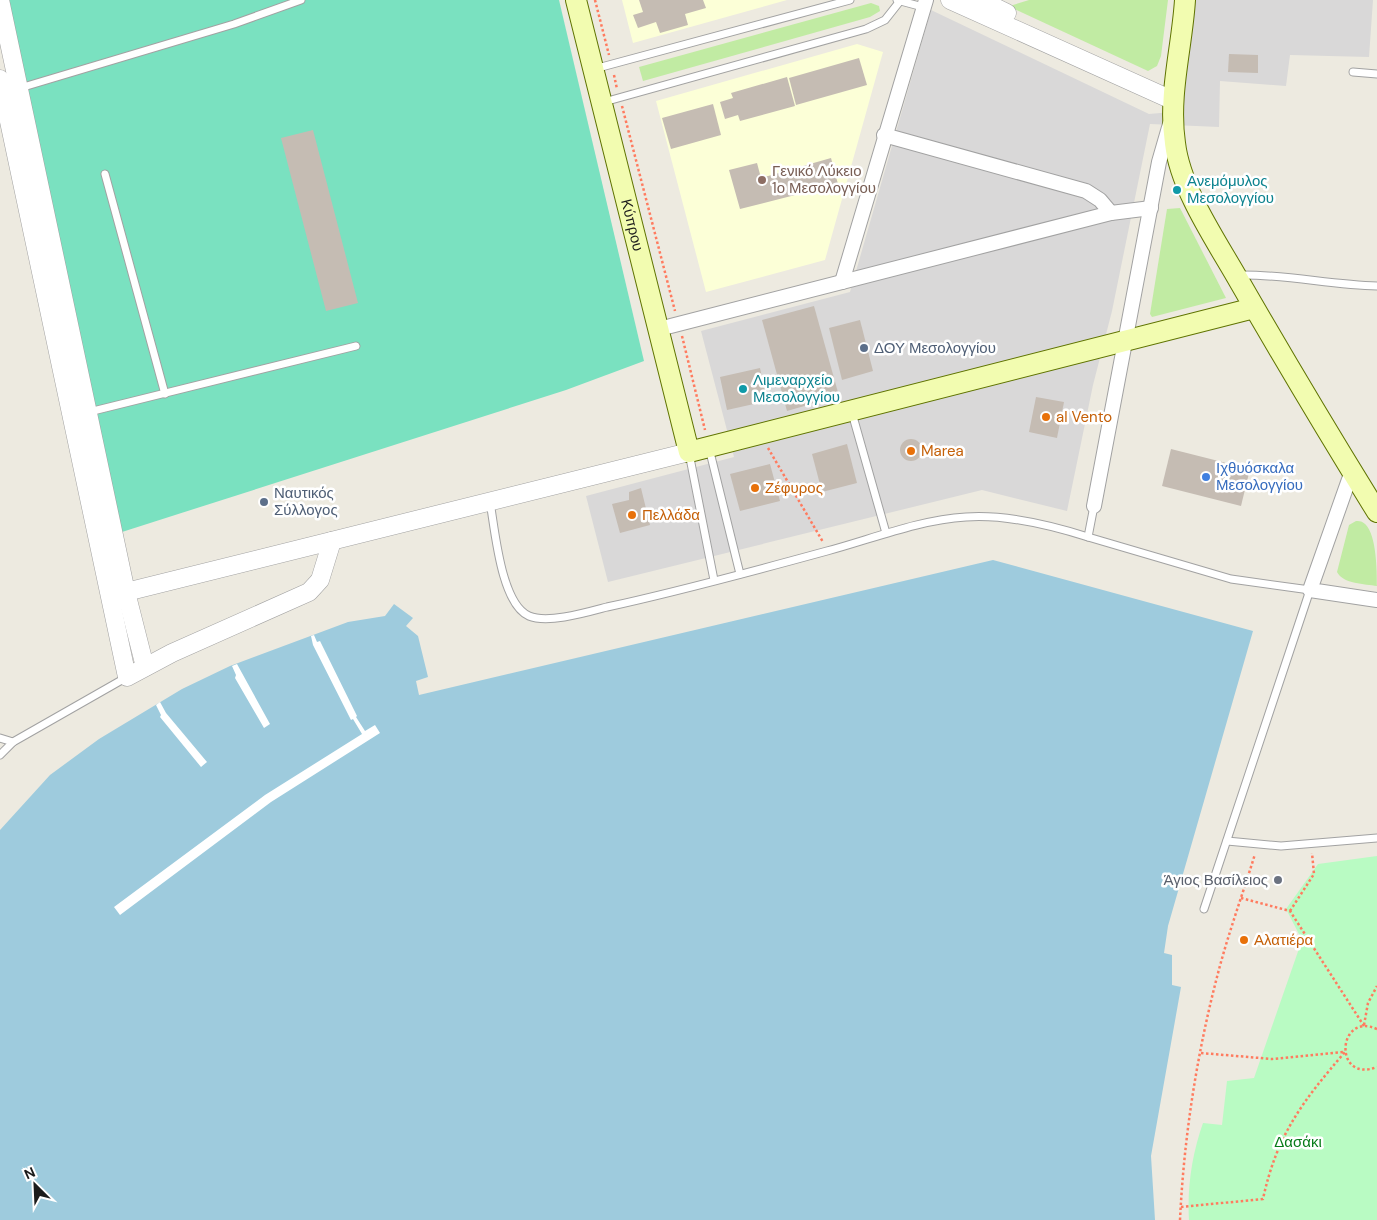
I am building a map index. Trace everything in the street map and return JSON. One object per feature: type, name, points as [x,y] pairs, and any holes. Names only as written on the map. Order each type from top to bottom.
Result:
[{"type":"main road","name":"Κύπρου","points":[[576,0],[602,67],[611,100],[659,329],[689,452]]},
{"type":"main road","points":[[1185,0],[1173,101],[1175,144],[1182,171],[1216,241],[1254,308],[1377,512]]},
{"type":"main road","points":[[689,452],[1254,308]]},
{"type":"street","points":[[0,0],[7,86],[117,594],[145,667]]},
{"type":"street","points":[[950,0],[1173,101]]},
{"type":"street","points":[[988,1],[1157,83],[1173,101]]},
{"type":"street","points":[[842,282],[884,135],[925,3]]},
{"type":"street","points":[[7,86],[89,412],[117,594],[126,678],[145,667],[309,592],[320,580],[332,541]]},
{"type":"street","points":[[1094,506],[1173,101]]},
{"type":"street","points":[[884,135],[1086,191],[1100,200],[1111,213]]},
{"type":"street","points":[[659,329],[1111,213],[1151,208]]},
{"type":"street","points":[[117,594],[689,452]]},
{"type":"street","points":[[1352,471],[1310,590],[1377,600]]},
{"type":"lane","points":[[7,86],[234,24],[301,0]]},
{"type":"lane","points":[[602,67],[850,0]]},
{"type":"lane","points":[[611,100],[866,29],[885,20],[898,1],[925,3]]},
{"type":"lane","points":[[1353,72],[1377,74]]},
{"type":"lane","points":[[105,174],[164,394]]},
{"type":"lane","points":[[1236,275],[1278,275],[1306,280],[1377,286]]},
{"type":"lane","points":[[89,412],[356,346]]},
{"type":"lane","points":[[851,410],[886,533]]},
{"type":"lane","points":[[709,446],[740,574]]},
{"type":"lane","points":[[689,452],[714,580]]},
{"type":"lane","points":[[490,501],[509,594],[519,609],[530,616],[552,618],[660,596],[828,551],[886,533],[945,520],[984,517],[1062,529],[1231,579],[1310,590],[1204,910]]},
{"type":"lane","points":[[1088,537],[1094,506]]},
{"type":"lane","points":[[0,755],[13,742],[126,678]]},
{"type":"lane","points":[[0,738],[13,742]]},
{"type":"lane","points":[[1227,841],[1258,845],[1311,845],[1377,838]]},
{"type":"path","name":"Κύπρου","points":[[595,0],[602,67],[678,323],[709,446]]},
{"type":"path","points":[[760,433],[828,551]]},
{"type":"path","points":[[1180,1220],[1187,1138],[1201,1053],[1220,964],[1258,845]]},
{"type":"path","points":[[1290,911],[1314,874],[1311,845]]},
{"type":"path","points":[[1240,898],[1290,911],[1364,1026]]},
{"type":"path","points":[[1364,1026],[1368,1003],[1377,986]]},
{"type":"path","points":[[1377,1029],[1364,1026],[1351,1032],[1345,1045],[1345,1052],[1351,1064],[1357,1068],[1370,1069],[1377,1067]]},
{"type":"path","points":[[1201,1053],[1272,1059],[1345,1052]]},
{"type":"path","points":[[1181,1207],[1263,1199],[1269,1173],[1280,1141],[1294,1116],[1345,1052]]},
{"type":"shaded area","points":[[622,0],[787,0],[633,43]]},
{"type":"shaded area","points":[[1193,0],[1373,0],[1369,57],[1290,55],[1286,86],[1220,81],[1219,127],[1150,124],[1112,311],[1093,385],[1067,511],[982,490],[608,582],[586,496],[734,457],[701,331],[850,292],[931,10],[1149,114],[1183,111],[1185,61]]},
{"type":"shaded area","name":"Γενικό Λύκειο 1ο Μεσολογγίου","points":[[857,44],[883,52],[825,260],[706,292],[656,101]]},
{"type":"green space","points":[[7,0],[559,0],[644,361],[566,390],[122,532]]},
{"type":"green space","points":[[1029,0],[1168,0],[1161,56],[1157,66],[1148,71],[1010,7]]},
{"type":"green space","points":[[871,3],[879,6],[880,11],[870,17],[643,81],[639,67]]},
{"type":"green space","points":[[1180,208],[1226,298],[1152,317],[1150,314],[1167,209]]},
{"type":"green space","points":[[1356,521],[1363,522],[1372,536],[1376,558],[1377,586],[1349,581],[1337,572],[1349,525]]},
{"type":"green space","name":"Δασάκι","points":[[1377,856],[1377,1220],[1189,1220],[1191,1171],[1203,1123],[1222,1125],[1227,1081],[1254,1078],[1302,940],[1286,909],[1318,864]]},
{"type":"water","points":[[993,560],[1253,631],[1168,926],[1164,953],[1172,955],[1172,985],[1181,987],[1151,1156],[1155,1220],[0,1220],[0,830],[50,775],[99,739],[182,689],[230,666],[348,622],[385,616],[394,604],[413,618],[406,626],[418,636],[428,677],[416,681],[419,695]]},
{"type":"pier","points":[[314,635],[317,642],[320,641],[356,717],[365,731],[375,725],[380,733],[271,802],[120,915],[114,907],[265,795],[362,734],[353,719],[351,720],[313,645],[311,636]]},
{"type":"pier","points":[[237,664],[270,724],[264,728],[235,678],[236,675],[232,666]]},
{"type":"pier","points":[[160,702],[166,713],[207,762],[201,767],[160,717],[161,715],[156,705]]},
{"type":"building","points":[[639,0],[703,0],[706,8],[685,14],[688,25],[660,33],[656,22],[638,28],[633,15],[643,12]]},
{"type":"building","points":[[1229,54],[1258,55],[1258,73],[1228,72]]},
{"type":"building","points":[[859,58],[867,85],[796,105],[789,78]]},
{"type":"building","points":[[787,77],[795,106],[740,121],[738,115],[725,119],[720,102],[733,98],[731,93]]},
{"type":"building","points":[[713,104],[721,135],[671,149],[662,118]]},
{"type":"building","points":[[313,130],[358,303],[326,311],[281,138]]},
{"type":"building","points":[[831,158],[838,184],[740,209],[729,170],[757,163],[761,178]]},
{"type":"building","points":[[814,306],[839,396],[787,411],[762,320]]},
{"type":"building","points":[[860,320],[873,371],[842,380],[829,328]]},
{"type":"building","name":"Λιμεναρχείο Μεσολογγίου","points":[[760,368],[767,401],[727,410],[720,377]]},
{"type":"building","name":"al Vento","points":[[1036,397],[1064,402],[1057,438],[1029,432]]},
{"type":"building","name":"Marea","points":[[911,439],[919,442],[922,450],[919,458],[911,461],[903,458],[900,450],[903,442]]},
{"type":"building","points":[[847,444],[857,483],[822,492],[812,454]]},
{"type":"building","name":"Ιχθυόσκαλα Μεσολογγίου","points":[[1171,449],[1250,469],[1241,506],[1162,486]]},
{"type":"building","name":"Ζέφυρος","points":[[770,464],[780,501],[740,511],[730,474]]},
{"type":"building","name":"Πελλάδα","points":[[641,488],[650,525],[620,533],[612,504],[629,500],[629,492]]},
{"type":"place","name":"Γενικό Λύκειο 1ο Μεσολογγίου","points":[[762,180]]},
{"type":"place","name":"Ανεμόμυλος Μεσολογγίου","points":[[1177,190]]},
{"type":"place","name":"ΔΟΥ Μεσολογγίου","points":[[864,348]]},
{"type":"place","name":"Λιμεναρχείο Μεσολογγίου","points":[[743,389]]},
{"type":"place","name":"al Vento","points":[[1046,417]]},
{"type":"place","name":"Marea","points":[[911,451]]},
{"type":"place","name":"Ιχθυόσκαλα Μεσολογγίου","points":[[1206,477]]},
{"type":"place","name":"Ζέφυρος","points":[[755,488]]},
{"type":"place","name":"Ναυτικός Σύλλογος","points":[[264,502]]},
{"type":"place","name":"Πελλάδα","points":[[632,515]]},
{"type":"place","name":"Άγιος Βασίλειος","points":[[1278,880]]},
{"type":"place","name":"Αλατιέρα","points":[[1244,940]]}]
